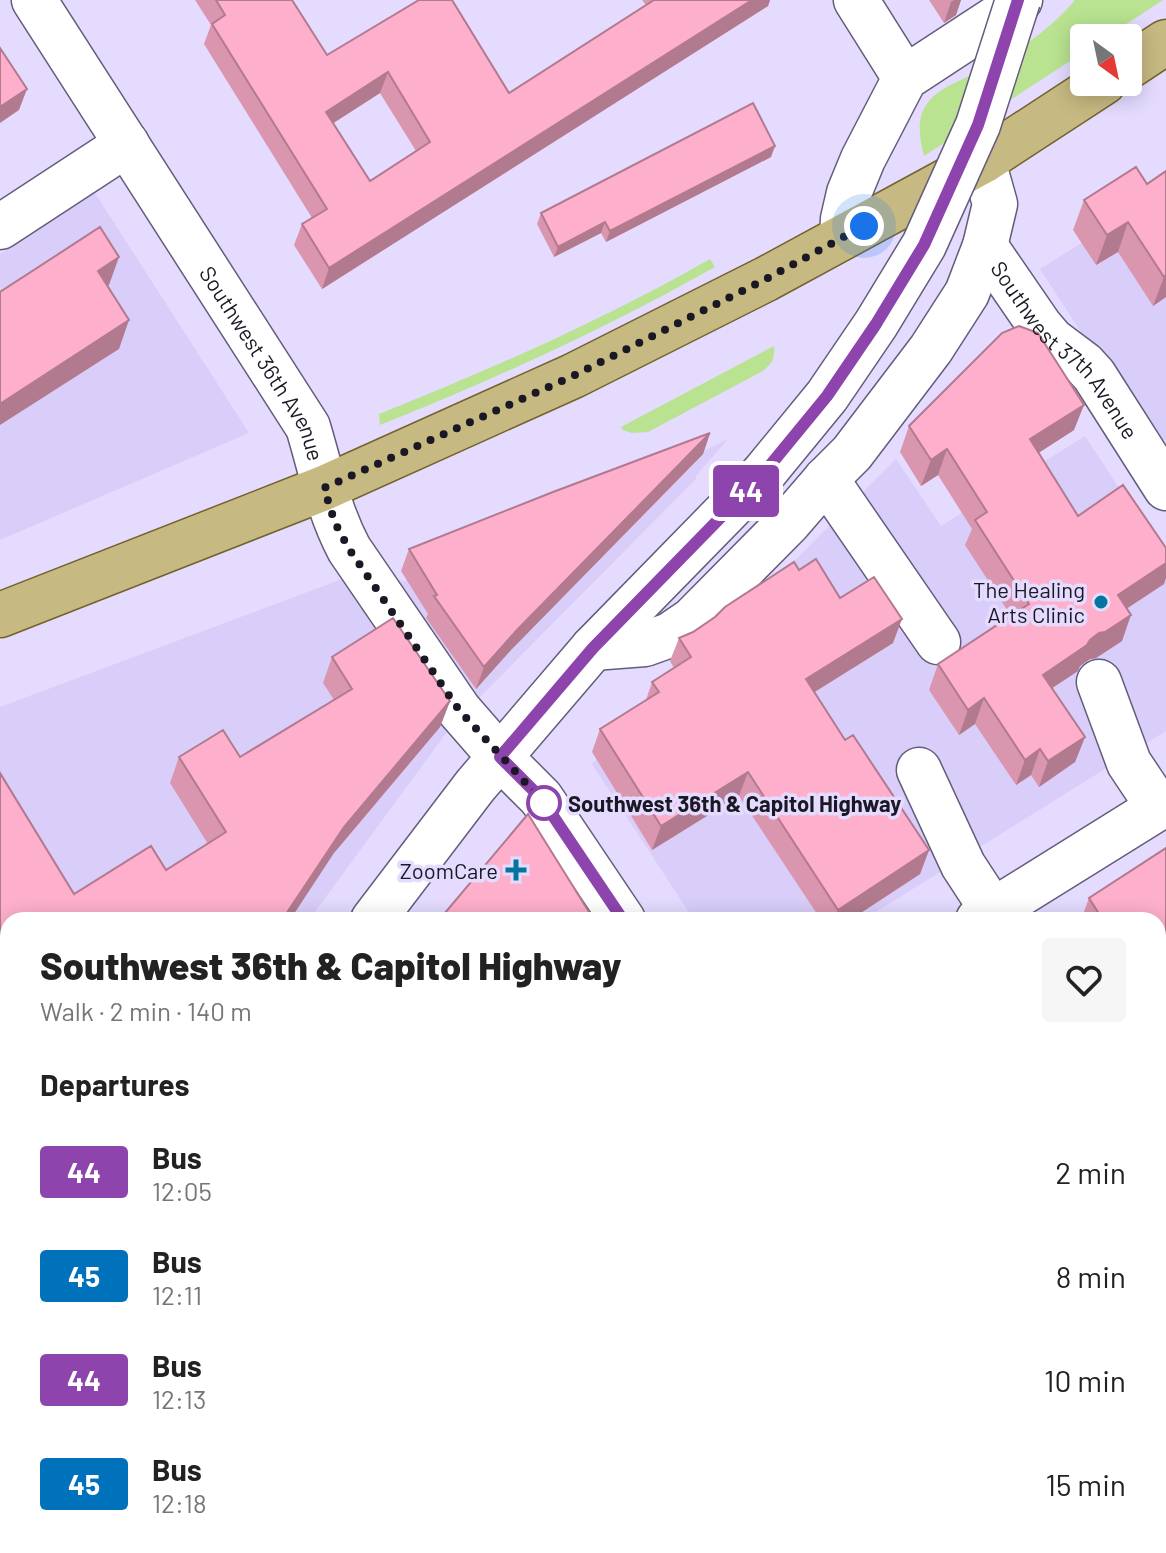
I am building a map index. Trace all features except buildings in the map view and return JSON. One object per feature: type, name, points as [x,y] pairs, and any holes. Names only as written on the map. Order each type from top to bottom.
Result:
[{"type":"main road","points":[[1142,58],[1166,42]]},
{"type":"main road","points":[[0,615],[324,488],[573,376],[766,279],[983,161],[1083,96]]},
{"type":"street","name":"Southwest 36th Avenue","points":[[34,0],[308,427],[335,523],[352,554],[459,710],[541,798],[618,912]]},
{"type":"street","points":[[856,0],[905,78]]},
{"type":"street","points":[[842,237],[843,219],[853,181],[905,78],[1019,0]]},
{"type":"street","points":[[379,912],[475,786],[593,648],[763,474],[827,396],[924,245],[978,125],[1019,0]]},
{"type":"street","points":[[0,227],[127,144]]},
{"type":"street","name":"Southwest 37th Avenue","points":[[983,161],[995,204],[985,246],[1040,326],[1094,375],[1166,488]]},
{"type":"street","points":[[593,648],[645,644],[670,635],[692,620],[789,522],[852,453],[931,349],[967,293],[985,246]]},
{"type":"street","points":[[826,479],[938,642]]},
{"type":"street","points":[[994,912],[1162,805],[1129,763],[1099,682]]},
{"type":"street","points":[[919,770],[984,912]]},
{"type":"shaded area","points":[[1166,190],[1166,439],[1155,446],[1040,269]]},
{"type":"shaded area","points":[[95,193],[249,433],[0,540],[0,254]]},
{"type":"shaded area","points":[[1085,436],[1166,560],[1166,731],[876,912],[689,912],[592,764],[896,459],[941,526]]},
{"type":"shaded area","points":[[728,439],[696,479],[452,725],[315,912],[0,912],[0,707],[345,578],[409,581],[657,474]]},
{"type":"green space","points":[[1075,0],[1163,0],[1126,24],[1070,24],[1070,61],[924,156],[921,116],[927,103],[950,85],[981,71],[1029,42]]},
{"type":"green space","points":[[710,259],[715,267],[592,332],[380,425],[379,414],[548,342]]},
{"type":"green space","points":[[774,346],[772,361],[761,372],[648,432],[632,433],[621,427]]},
{"type":"bus line","name":"44","points":[[618,912],[541,798],[500,757],[593,648],[763,474],[827,396],[924,245],[978,125],[1018,0]]},
{"type":"place","name":"The Healing Arts Clinic","points":[[1101,602]]},
{"type":"place","name":"Southwest 36th & Capitol Highway","points":[[544,803]]},
{"type":"place","name":"ZoomCare","points":[[516,870]]},
{"type":"route","points":[[544,803],[459,710],[349,549],[335,523],[324,488],[573,376],[864,226]]}]
